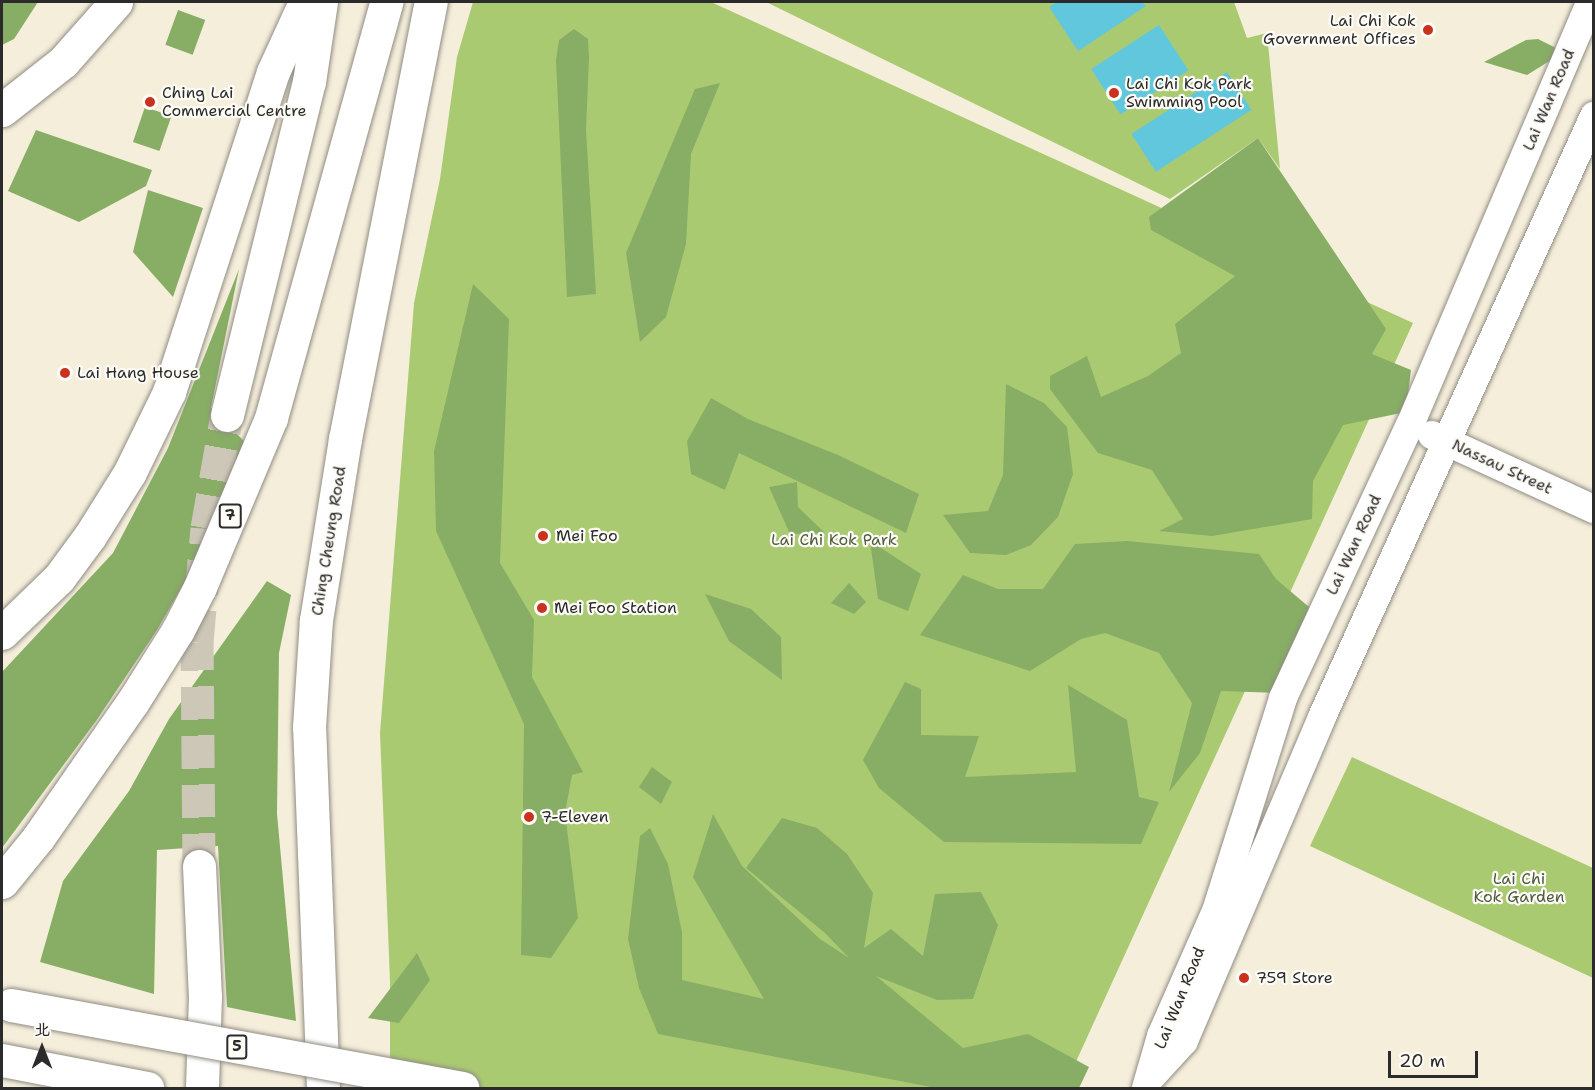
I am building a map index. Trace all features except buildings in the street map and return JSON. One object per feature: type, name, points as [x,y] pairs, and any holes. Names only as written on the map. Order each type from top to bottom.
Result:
[{"type":"main road","points":[[2,110],[63,62],[116,2]]},
{"type":"main road","points":[[2,633],[59,578],[90,536],[130,472],[169,392],[273,72],[305,2]]},
{"type":"main road","points":[[227,415],[309,82],[321,2]]},
{"type":"main road","name":"7","points":[[10,873],[126,711],[178,630],[250,470],[299,323],[386,2]]},
{"type":"main road","name":"Ching Cheung Road","points":[[323,1089],[309,727],[316,620],[345,439],[431,2]]},
{"type":"main road","points":[[199,866],[205,996],[202,1089]]},
{"type":"main road","name":"5","points":[[6,1004],[462,1089]]},
{"type":"main road","points":[[2,1060],[147,1089]]},
{"type":"street","name":"Lai Wan Road","points":[[1149,1083],[1161,1036],[1216,911],[1283,698],[1410,425],[1586,11]]},
{"type":"street","name":"Lai Wan Road","points":[[1149,1083],[1184,1041],[1322,717],[1448,442],[1531,249],[1593,116]]},
{"type":"street","name":"Nassau Street","points":[[1410,425],[1593,509]]},
{"type":"green space","points":[[2,2],[38,2],[14,39],[2,45]]},
{"type":"green space","name":"Lai Chi Kok Park","points":[[473,2],[711,2],[1413,323],[1064,1088],[390,1088],[390,981],[380,733],[414,303],[440,179],[457,57]]},
{"type":"green space","name":"Lai Chi Kok Park Swimming Pool","points":[[766,2],[1234,2],[1247,38],[1267,33],[1280,169],[1258,138],[1170,199]]},
{"type":"green space","points":[[178,10],[205,20],[193,55],[165,45]]},
{"type":"green space","points":[[574,29],[588,39],[586,130],[596,294],[567,297],[556,60],[559,40]]},
{"type":"green space","points":[[1538,39],[1564,52],[1527,75],[1484,62],[1526,40]]},
{"type":"green space","points":[[720,83],[691,154],[686,244],[666,317],[640,342],[626,253],[695,89]]},
{"type":"green space","points":[[145,107],[171,116],[159,151],[133,142]]},
{"type":"green space","points":[[36,130],[152,170],[146,186],[79,222],[8,191]]},
{"type":"green space","points":[[1258,138],[1386,329],[1372,354],[1411,370],[1406,412],[1343,425],[1313,481],[1312,519],[1212,536],[1159,531],[1183,519],[1152,470],[1098,453],[1050,389],[1050,376],[1087,356],[1101,397],[1148,376],[1181,353],[1175,324],[1235,276],[1151,230],[1149,217]]},
{"type":"green space","points":[[148,190],[203,208],[173,297],[133,252]]},
{"type":"green space","points":[[239,269],[211,408],[249,446],[199,557],[157,630],[96,721],[2,848],[2,672],[113,553],[168,448]]},
{"type":"green space","points":[[473,284],[509,319],[500,563],[534,620],[532,677],[583,772],[572,775],[565,813],[578,918],[551,958],[521,955],[524,724],[436,531],[434,451]]},
{"type":"green space","points":[[1006,384],[1044,403],[1067,427],[1073,474],[1058,517],[1031,545],[1006,555],[970,553],[943,515],[988,511],[1003,475]]},
{"type":"green space","points":[[711,398],[748,419],[838,455],[919,494],[906,533],[739,453],[725,490],[691,474],[687,441]]},
{"type":"green space","points":[[797,482],[798,507],[825,533],[790,534],[769,487]]},
{"type":"green space","points":[[870,541],[921,574],[908,611],[878,599]]},
{"type":"green space","points":[[1127,541],[1259,554],[1276,579],[1322,618],[1280,693],[1221,691],[1200,753],[1169,792],[1192,703],[1159,653],[1105,633],[1081,639],[1030,671],[920,635],[963,575],[998,589],[1043,589],[1075,544]]},
{"type":"green space","points":[[267,581],[291,595],[279,653],[277,814],[296,1021],[227,1007],[218,846],[157,850],[154,994],[40,962],[63,881],[129,791],[169,719]]},
{"type":"green space","points":[[849,583],[866,602],[854,614],[831,603]]},
{"type":"green space","points":[[705,594],[751,609],[781,637],[782,680],[729,641]]},
{"type":"green space","points":[[905,682],[921,689],[921,735],[979,736],[965,777],[1076,772],[1068,685],[1127,720],[1139,797],[1159,802],[1141,844],[944,842],[879,788],[863,760]]},
{"type":"green space","name":"Lai Chi Kok Garden","points":[[1352,757],[1593,868],[1593,978],[1310,846]]},
{"type":"green space","points":[[652,767],[672,782],[661,804],[639,787]]},
{"type":"green space","points":[[713,814],[742,866],[820,939],[849,958],[825,933],[746,868],[782,818],[817,828],[847,854],[873,893],[864,948],[891,929],[923,956],[935,894],[981,892],[998,925],[973,999],[937,1000],[876,976],[963,1048],[1028,1034],[1089,1067],[1079,1088],[936,1088],[658,1034],[639,988],[628,939],[640,836],[650,828],[668,864],[682,932],[682,980],[764,999],[693,877]]},
{"type":"green space","points":[[417,953],[430,980],[399,1023],[368,1018]]},
{"type":"water","points":[[1057,2],[1142,2],[1146,6],[1078,51],[1049,7]]},
{"type":"water","points":[[1159,25],[1188,70],[1120,114],[1091,69]]},
{"type":"water","points":[[1227,72],[1252,110],[1156,172],[1131,134]]},
{"type":"tunnel","points":[[199,866],[197,642],[207,528],[227,415]]},
{"type":"place","name":"Lai Chi Kok Government Offices","points":[[1428,30]]},
{"type":"place","name":"Lai Chi Kok Park Swimming Pool","points":[[1114,93]]},
{"type":"place","name":"Ching Lai Commercial Centre","points":[[150,102]]},
{"type":"place","name":"Lai Hang House","points":[[65,373]]},
{"type":"place","name":"Mei Foo","points":[[543,536]]},
{"type":"place","name":"Mei Foo Station","points":[[542,608]]},
{"type":"place","name":"7-Eleven","points":[[529,817]]},
{"type":"place","name":"759 Store","points":[[1244,978]]}]
